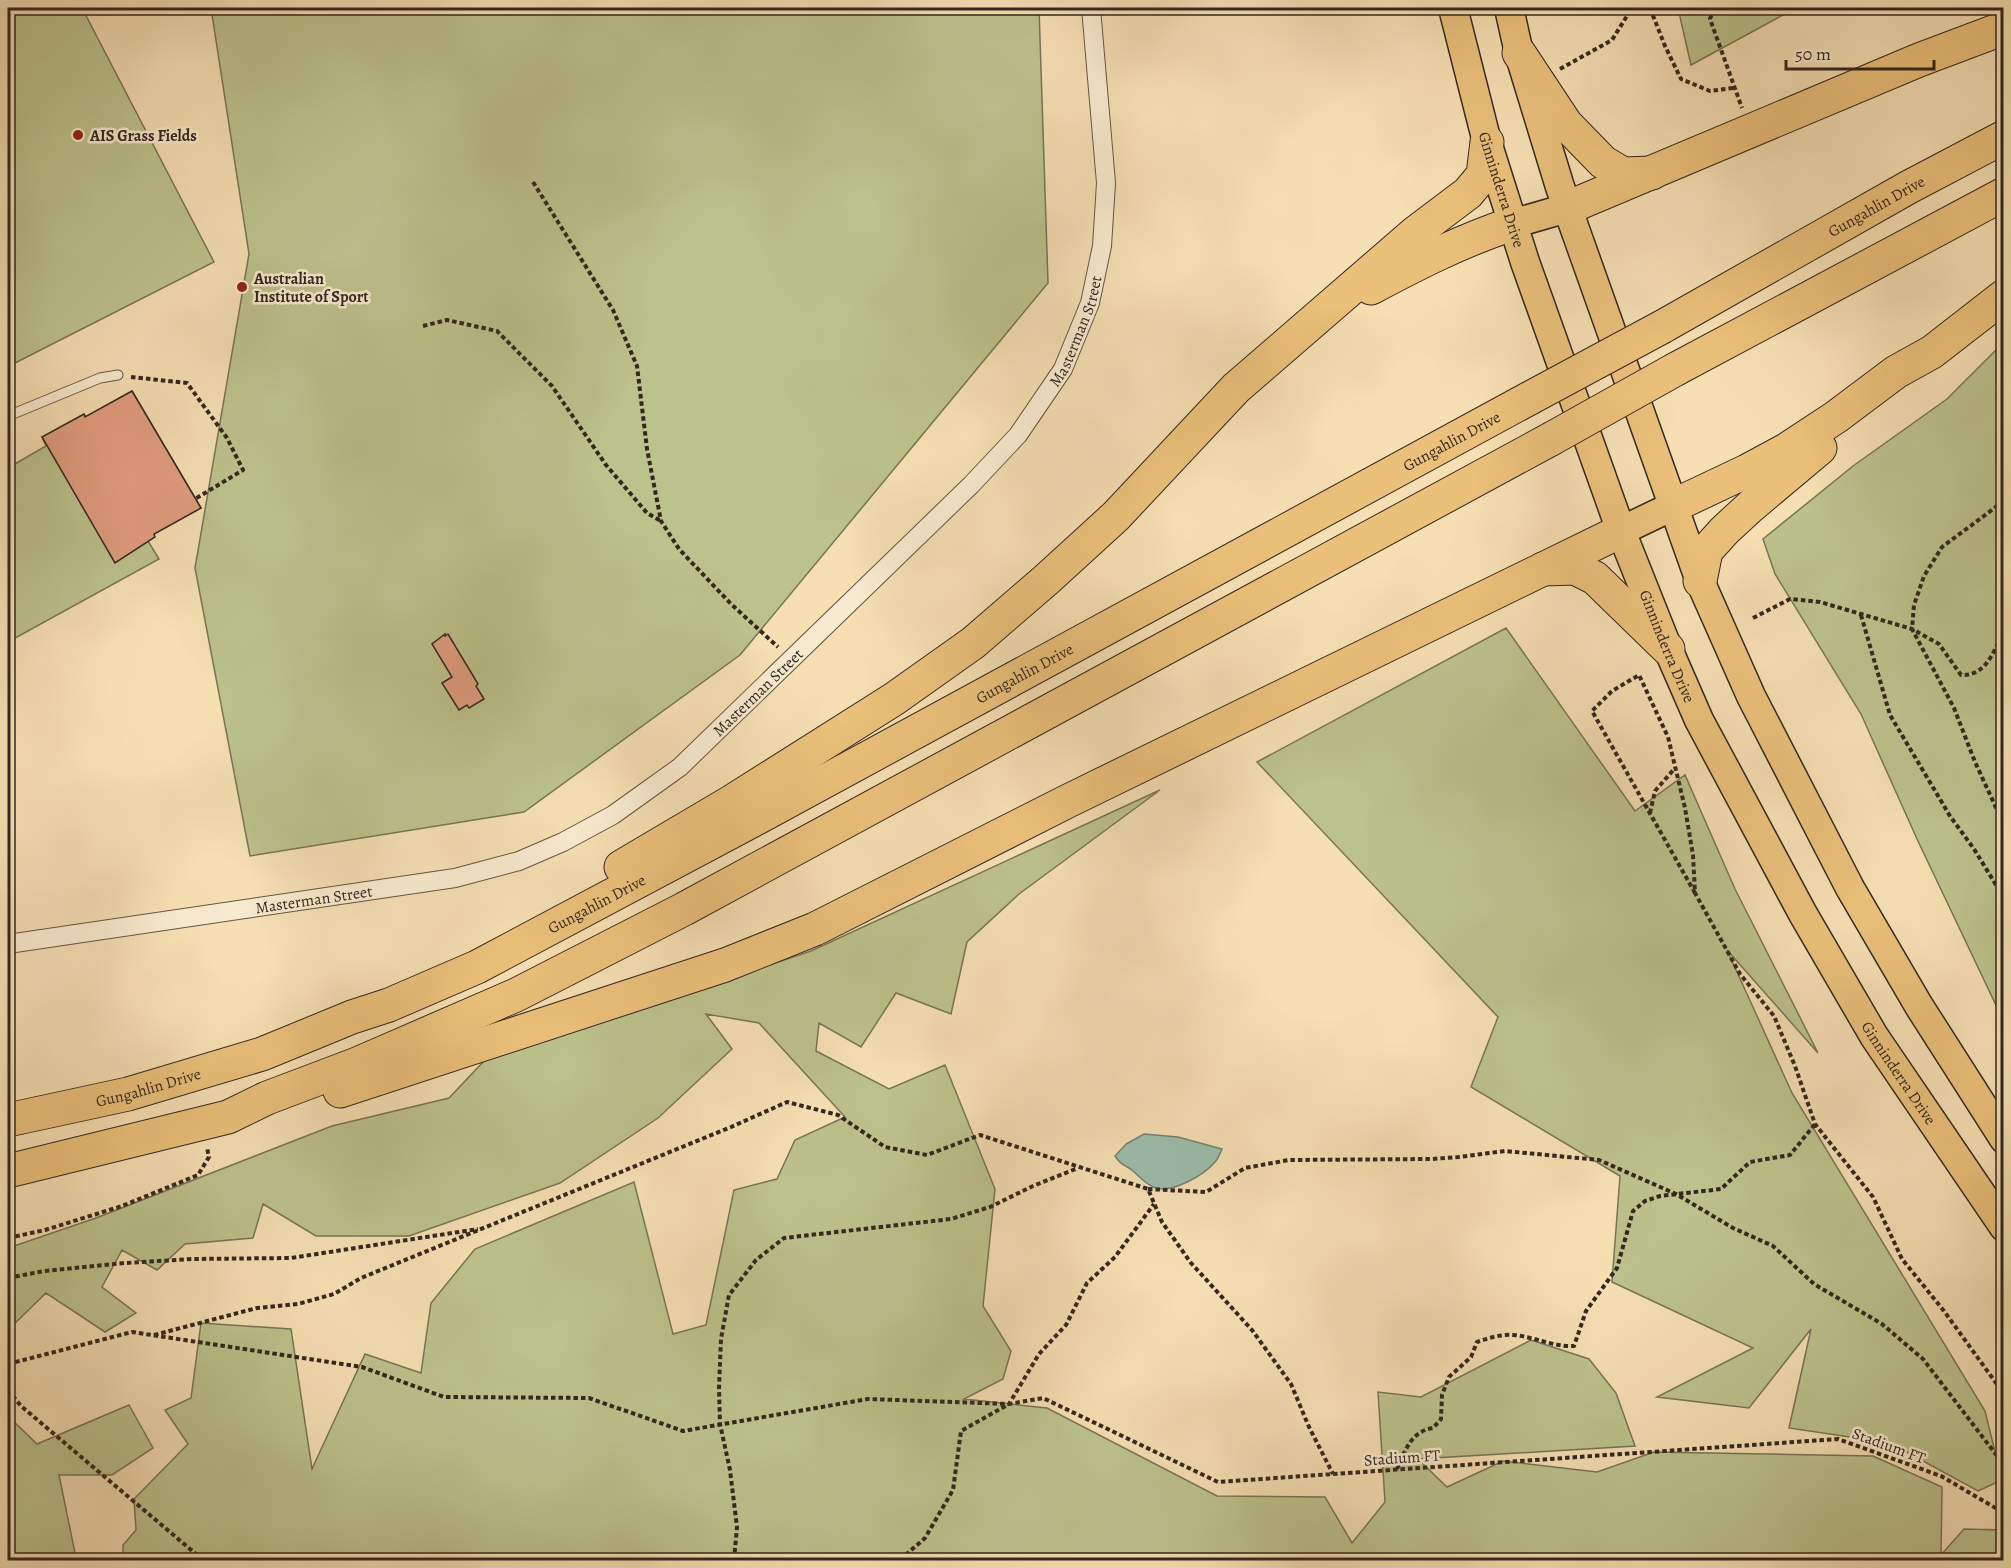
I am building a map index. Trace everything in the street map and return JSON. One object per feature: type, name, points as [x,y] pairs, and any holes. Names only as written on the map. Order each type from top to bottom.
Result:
[{"type":"highway","points":[[1567,208],[1919,60],[2004,28]]},
{"type":"highway","points":[[1519,53],[1566,124],[1604,162],[1623,174],[1652,173]]},
{"type":"highway","name":"Gungahlin Drive","points":[[8,1120],[128,1094],[207,1072],[262,1054],[352,1017],[389,1005],[477,967],[578,915],[1662,327],[1909,187],[2004,137]]},
{"type":"highway","points":[[352,1017],[430,971],[567,900],[731,802],[894,699],[964,649],[1046,580],[1116,516],[1236,388],[1415,233],[1468,193],[1483,175],[1487,142]]},
{"type":"highway","points":[[215,1121],[267,1098],[357,1064],[516,994],[602,952],[1551,439],[1676,369],[2004,194]]},
{"type":"highway","points":[[1317,318],[1418,263],[1492,230],[1512,224]]},
{"type":"highway","points":[[1673,506],[1748,471],[1786,450],[1836,417],[1896,372],[1932,352],[2004,296]]},
{"type":"highway","points":[[1700,581],[1706,550],[1724,531],[1807,458],[1903,389],[1932,352]]},
{"type":"highway","points":[[8,1171],[215,1121],[272,1113],[725,965],[815,929],[1068,801],[1622,531]]},
{"type":"highway","points":[[1544,569],[1575,568],[1595,578],[1668,649]]},
{"type":"main road","name":"Ginninderra Drive","points":[[1453,8],[1487,142],[1512,224],[1622,531],[1668,649],[1699,720],[1803,914],[1874,1036],[2004,1227]]},
{"type":"main road","points":[[1509,8],[1519,53],[1567,208],[1700,581],[1751,696],[1850,888],[1919,1006],[2004,1139]]},
{"type":"main road","points":[[1512,224],[1567,208]]},
{"type":"main road","points":[[1622,531],[1673,506]]},
{"type":"street","name":"Masterman Street","points":[[8,944],[455,878],[519,861],[563,842],[613,815],[680,767],[971,485],[1018,435],[1063,369],[1090,303],[1102,246],[1106,183],[1091,8]]},
{"type":"lane","points":[[8,416],[100,378],[118,375]]},
{"type":"path","points":[[1540,84],[1566,65],[1612,40],[1632,8]]},
{"type":"path","points":[[1650,8],[1681,79],[1710,91],[1733,88]]},
{"type":"path","points":[[1714,8],[1710,19],[1733,88],[1751,130]]},
{"type":"path","points":[[532,182],[613,310],[637,366],[647,449],[661,521],[679,549],[731,604],[790,658]]},
{"type":"path","points":[[423,326],[447,321],[497,331],[552,386],[606,465],[647,513],[661,521]]},
{"type":"path","points":[[118,375],[187,384],[227,438],[243,470],[195,499]]},
{"type":"path","points":[[2004,501],[1942,547],[1924,576],[1914,605],[1912,629],[1954,708],[1987,792],[2004,825]]},
{"type":"path","points":[[1753,618],[1790,599],[1820,602],[1912,629],[1939,644],[1961,675],[1972,675],[1984,667],[2004,632]]},
{"type":"path","points":[[1861,615],[1890,715],[1950,816],[1974,849],[2004,898]]},
{"type":"path","points":[[1695,893],[1693,855],[1685,808],[1668,737],[1639,675],[1612,691],[1592,711],[1740,974],[1774,1016],[1795,1066],[1815,1124],[1873,1197],[1902,1259],[2004,1394]]},
{"type":"path","points":[[1650,814],[1655,791],[1675,768]]},
{"type":"path","points":[[154,1335],[257,1308],[298,1304],[334,1294],[361,1278],[787,1102],[838,1115],[885,1147],[927,1155],[980,1135],[1148,1189],[1206,1192],[1245,1168],[1289,1160],[1432,1159],[1505,1151],[1599,1160],[1676,1194],[1733,1228],[1773,1245],[1814,1284],[1882,1324],[1923,1359],[2004,1465]]},
{"type":"path","points":[[8,1238],[45,1230],[122,1206],[198,1175],[209,1157],[215,1121]]},
{"type":"path","points":[[1397,1469],[1409,1442],[1425,1429],[1433,1428],[1441,1419],[1442,1395],[1449,1377],[1471,1357],[1477,1342],[1493,1336],[1514,1335],[1560,1346],[1574,1346],[1586,1311],[1617,1268],[1633,1211],[1645,1201],[1660,1196],[1721,1189],[1749,1161],[1790,1155],[1815,1124]]},
{"type":"path","points":[[735,1560],[736,1515],[730,1470],[720,1424],[721,1339],[729,1295],[756,1260],[784,1238],[951,1219],[990,1207],[1079,1167]]},
{"type":"path","points":[[1148,1189],[1162,1222],[1191,1263],[1252,1330],[1291,1384],[1334,1474]]},
{"type":"path","points":[[8,1364],[132,1332],[362,1367],[444,1397],[589,1398],[683,1431],[868,1399],[1009,1404],[1039,1354],[1066,1325],[1087,1283],[1115,1257],[1154,1203]]},
{"type":"path","points":[[8,1278],[44,1271],[124,1263],[193,1259],[291,1258],[484,1228]]},
{"type":"path","points":[[8,1390],[21,1406],[203,1560]]},
{"type":"path","name":"Stadium FT","points":[[900,1560],[925,1538],[953,1490],[961,1431],[1009,1404],[1042,1398],[1218,1482],[1838,1439],[1941,1476],[2004,1512]]},
{"type":"green space","name":"AIS Grass Fields","points":[[8,8],[82,8],[214,262],[15,363],[12,359],[8,362]]},
{"type":"green space","points":[[211,8],[1039,8],[1048,283],[740,655],[524,812],[250,856],[195,568],[249,254]]},
{"type":"green space","points":[[1678,8],[1796,8],[1691,65]]},
{"type":"green space","points":[[2003,343],[2003,1020],[1917,839],[1861,714],[1775,574],[1763,539],[1853,466],[1947,399]]},
{"type":"green space","points":[[132,391],[201,508],[154,534],[148,541],[159,559],[8,642],[8,468],[46,446],[42,437],[84,414],[86,417]]},
{"type":"green space","points":[[1506,628],[1635,811],[1685,775],[1735,889],[1818,1053],[1727,950],[1792,1093],[1985,1411],[2002,1480],[1978,1491],[1890,1443],[1789,1428],[1811,1329],[1749,1408],[1657,1397],[1753,1348],[1612,1282],[1620,1176],[1471,1087],[1498,1017],[1257,762]]},
{"type":"green space","points":[[1160,790],[1019,894],[967,942],[951,1014],[896,993],[861,1047],[819,1023],[816,1051],[889,1089],[945,1065],[995,1189],[983,1306],[1011,1351],[1003,1379],[964,1399],[1047,1408],[1217,1496],[1325,1497],[1352,1543],[1385,1502],[1378,1392],[1421,1397],[1531,1340],[1589,1359],[1616,1393],[1635,1446],[1418,1459],[1447,1487],[1503,1461],[1597,1472],[1654,1452],[1873,1456],[1942,1487],[1941,1555],[1964,1529],[2003,1530],[2003,1560],[123,1560],[123,1545],[136,1530],[134,1499],[188,1444],[165,1410],[191,1398],[201,1323],[291,1329],[312,1469],[365,1354],[421,1373],[431,1303],[475,1249],[634,1182],[673,1334],[706,1325],[734,1190],[777,1179],[795,1140],[845,1117],[759,1023],[706,1014],[732,1049],[658,1118],[560,1183],[409,1236],[316,1236],[263,1204],[253,1238],[185,1244],[157,1270],[122,1250],[102,1287],[136,1313],[105,1332],[46,1293],[8,1330],[8,1248],[96,1218],[332,1126],[449,1098],[484,1061],[811,951]]},
{"type":"green space","points":[[129,1405],[153,1448],[112,1475],[59,1475],[75,1553],[79,1560],[8,1560],[8,1416],[37,1444]]},
{"type":"shaded area","points":[[1144,1134],[1178,1137],[1222,1149],[1215,1162],[1196,1177],[1171,1188],[1156,1188],[1146,1183],[1115,1156],[1126,1144]]},
{"type":"building","points":[[132,391],[201,508],[154,534],[155,537],[115,563],[42,437]]},
{"type":"building","points":[[445,634],[445,636],[448,634],[478,684],[476,686],[484,699],[469,708],[467,705],[459,710],[442,683],[452,677],[432,644]]},
{"type":"place","name":"AIS Grass Fields","points":[[78,135]]},
{"type":"place","name":"Australian Institute of Sport","points":[[242,287]]}]
